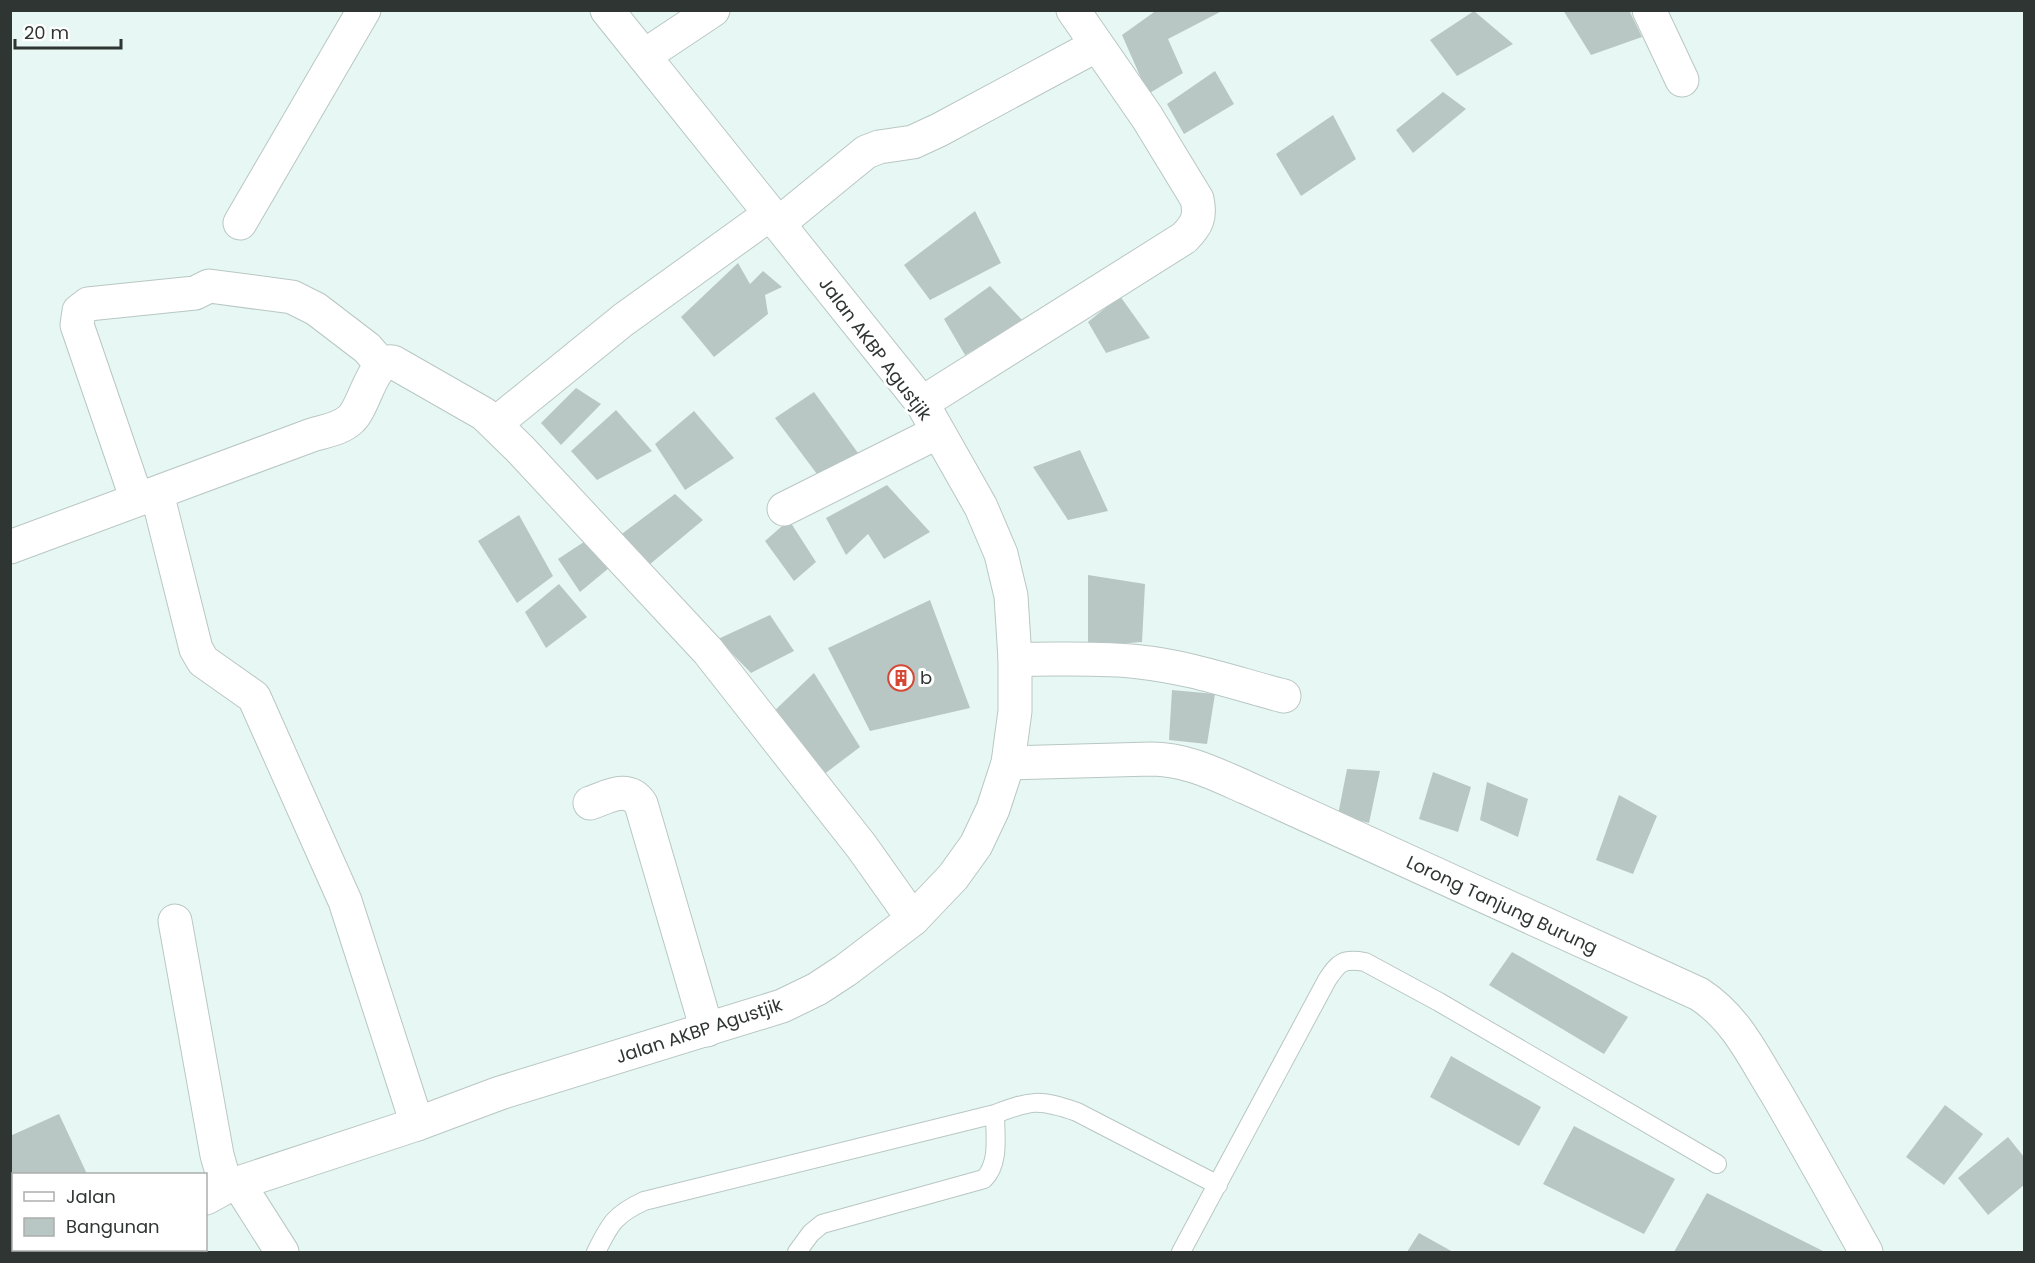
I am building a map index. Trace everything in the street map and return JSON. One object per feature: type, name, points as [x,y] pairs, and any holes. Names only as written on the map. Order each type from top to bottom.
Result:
[{"type":"street","points":[[240,223],[364,10]]},
{"type":"street","name":"Jalan AKBP Agustjik","points":[[223,1189],[417,1124],[500,1093],[782,1006],[817,988],[846,970],[913,919],[953,877],[976,845],[993,809],[1008,763],[1015,711],[1015,659],[1011,596],[1001,554],[981,507],[922,403],[607,10]]},
{"type":"street","points":[[644,56],[713,10]]},
{"type":"street","points":[[922,403],[1184,238],[1198,221],[1197,199],[1147,117],[1073,10]]},
{"type":"street","points":[[1649,10],[1682,80]]},
{"type":"street","points":[[495,424],[623,320],[774,219],[866,152],[879,147],[913,142],[939,130],[1097,45]]},
{"type":"street","points":[[381,364],[367,348],[316,309],[292,297],[209,285],[195,293],[88,304],[79,311],[77,324],[147,497],[196,649],[203,662],[254,698],[345,901],[417,1124]]},
{"type":"street","points":[[10,548],[312,435],[342,426],[356,414],[381,364],[387,361],[404,367],[484,414],[495,424],[708,651],[862,847],[913,919]]},
{"type":"street","points":[[784,510],[938,432]]},
{"type":"street","points":[[1015,659],[1100,658],[1143,662],[1187,670],[1284,696]]},
{"type":"street","name":"Lorong Tanjung Burung","points":[[1008,763],[1151,759],[1186,762],[1699,994],[1719,1008],[1735,1026],[1804,1140],[1866,1252]]},
{"type":"street","points":[[590,803],[621,792],[637,797],[641,804],[707,1030]]},
{"type":"street","points":[[175,921],[223,1189],[282,1252]]},
{"type":"lane","points":[[1181,1252],[1327,980],[1343,961],[1365,962],[1439,1002],[1717,1164]]},
{"type":"lane","points":[[596,1252],[616,1218],[624,1210],[644,1201],[995,1114],[1024,1103],[1038,1102],[1057,1105],[1077,1112],[1218,1185]]},
{"type":"lane","points":[[797,1252],[811,1233],[822,1224],[984,1179],[992,1169],[994,1159],[995,1114]]},
{"type":"building","points":[[1157,10],[1219,10],[1220,12],[1168,39],[1183,73],[1148,94],[1122,35]]},
{"type":"building","points":[[1563,10],[1629,10],[1642,37],[1591,55]]},
{"type":"building","points":[[1474,11],[1513,44],[1457,76],[1430,40]]},
{"type":"building","points":[[1215,71],[1234,104],[1184,134],[1167,104]]},
{"type":"building","points":[[1443,92],[1466,109],[1413,153],[1396,130]]},
{"type":"building","points":[[1333,115],[1356,159],[1301,196],[1276,154]]},
{"type":"building","points":[[975,211],[1001,263],[930,300],[904,265]]},
{"type":"building","points":[[738,263],[750,284],[763,271],[782,287],[765,295],[768,314],[714,357],[681,317]]},
{"type":"building","points":[[990,286],[1023,321],[965,355],[944,319]]},
{"type":"building","points":[[1120,296],[1150,338],[1106,353],[1088,322]]},
{"type":"building","points":[[576,388],[601,404],[561,445],[541,423]]},
{"type":"building","points":[[814,392],[858,453],[817,474],[775,418]]},
{"type":"building","points":[[616,410],[652,451],[597,480],[571,451]]},
{"type":"building","points":[[694,411],[734,458],[685,490],[655,444]]},
{"type":"building","points":[[1080,450],[1108,511],[1068,520],[1033,467]]},
{"type":"building","points":[[887,485],[930,532],[884,559],[868,534],[846,555],[826,518]]},
{"type":"building","points":[[675,494],[703,520],[649,565],[619,536]]},
{"type":"building","points":[[519,515],[553,576],[517,603],[478,541]]},
{"type":"building","points":[[789,520],[816,562],[794,581],[765,541]]},
{"type":"building","points":[[593,536],[615,563],[580,592],[558,559]]},
{"type":"building","points":[[1088,575],[1145,584],[1142,642],[1088,646]]},
{"type":"building","points":[[559,584],[587,617],[546,648],[525,612]]},
{"type":"building","name":"b","points":[[930,600],[970,708],[870,731],[828,648]]},
{"type":"building","points":[[770,615],[794,651],[751,673],[718,639]]},
{"type":"building","points":[[814,673],[860,747],[823,775],[771,714]]},
{"type":"building","points":[[1172,690],[1215,694],[1207,744],[1169,740]]},
{"type":"building","points":[[1347,769],[1380,771],[1369,823],[1338,815]]},
{"type":"building","points":[[1433,772],[1471,787],[1458,832],[1419,819]]},
{"type":"building","points":[[1487,782],[1528,799],[1518,837],[1480,820]]},
{"type":"building","points":[[1619,795],[1657,816],[1633,874],[1596,860]]},
{"type":"building","points":[[1512,952],[1628,1017],[1604,1054],[1489,985]]},
{"type":"building","points":[[1451,1056],[1541,1107],[1519,1146],[1430,1097]]},
{"type":"building","points":[[1945,1105],[1983,1134],[1944,1185],[1906,1157]]},
{"type":"building","points":[[59,1114],[87,1173],[12,1173],[12,1238],[10,1238],[10,1136]]},
{"type":"building","points":[[1574,1126],[1675,1179],[1644,1234],[1543,1184]]},
{"type":"building","points":[[2008,1137],[2024,1157],[2024,1185],[1988,1215],[1958,1178]]},
{"type":"building","points":[[1707,1193],[1823,1251],[1674,1252]]},
{"type":"building","points":[[1419,1233],[1453,1252],[1407,1252]]},
{"type":"place","name":"b","points":[[901,678]]}]
